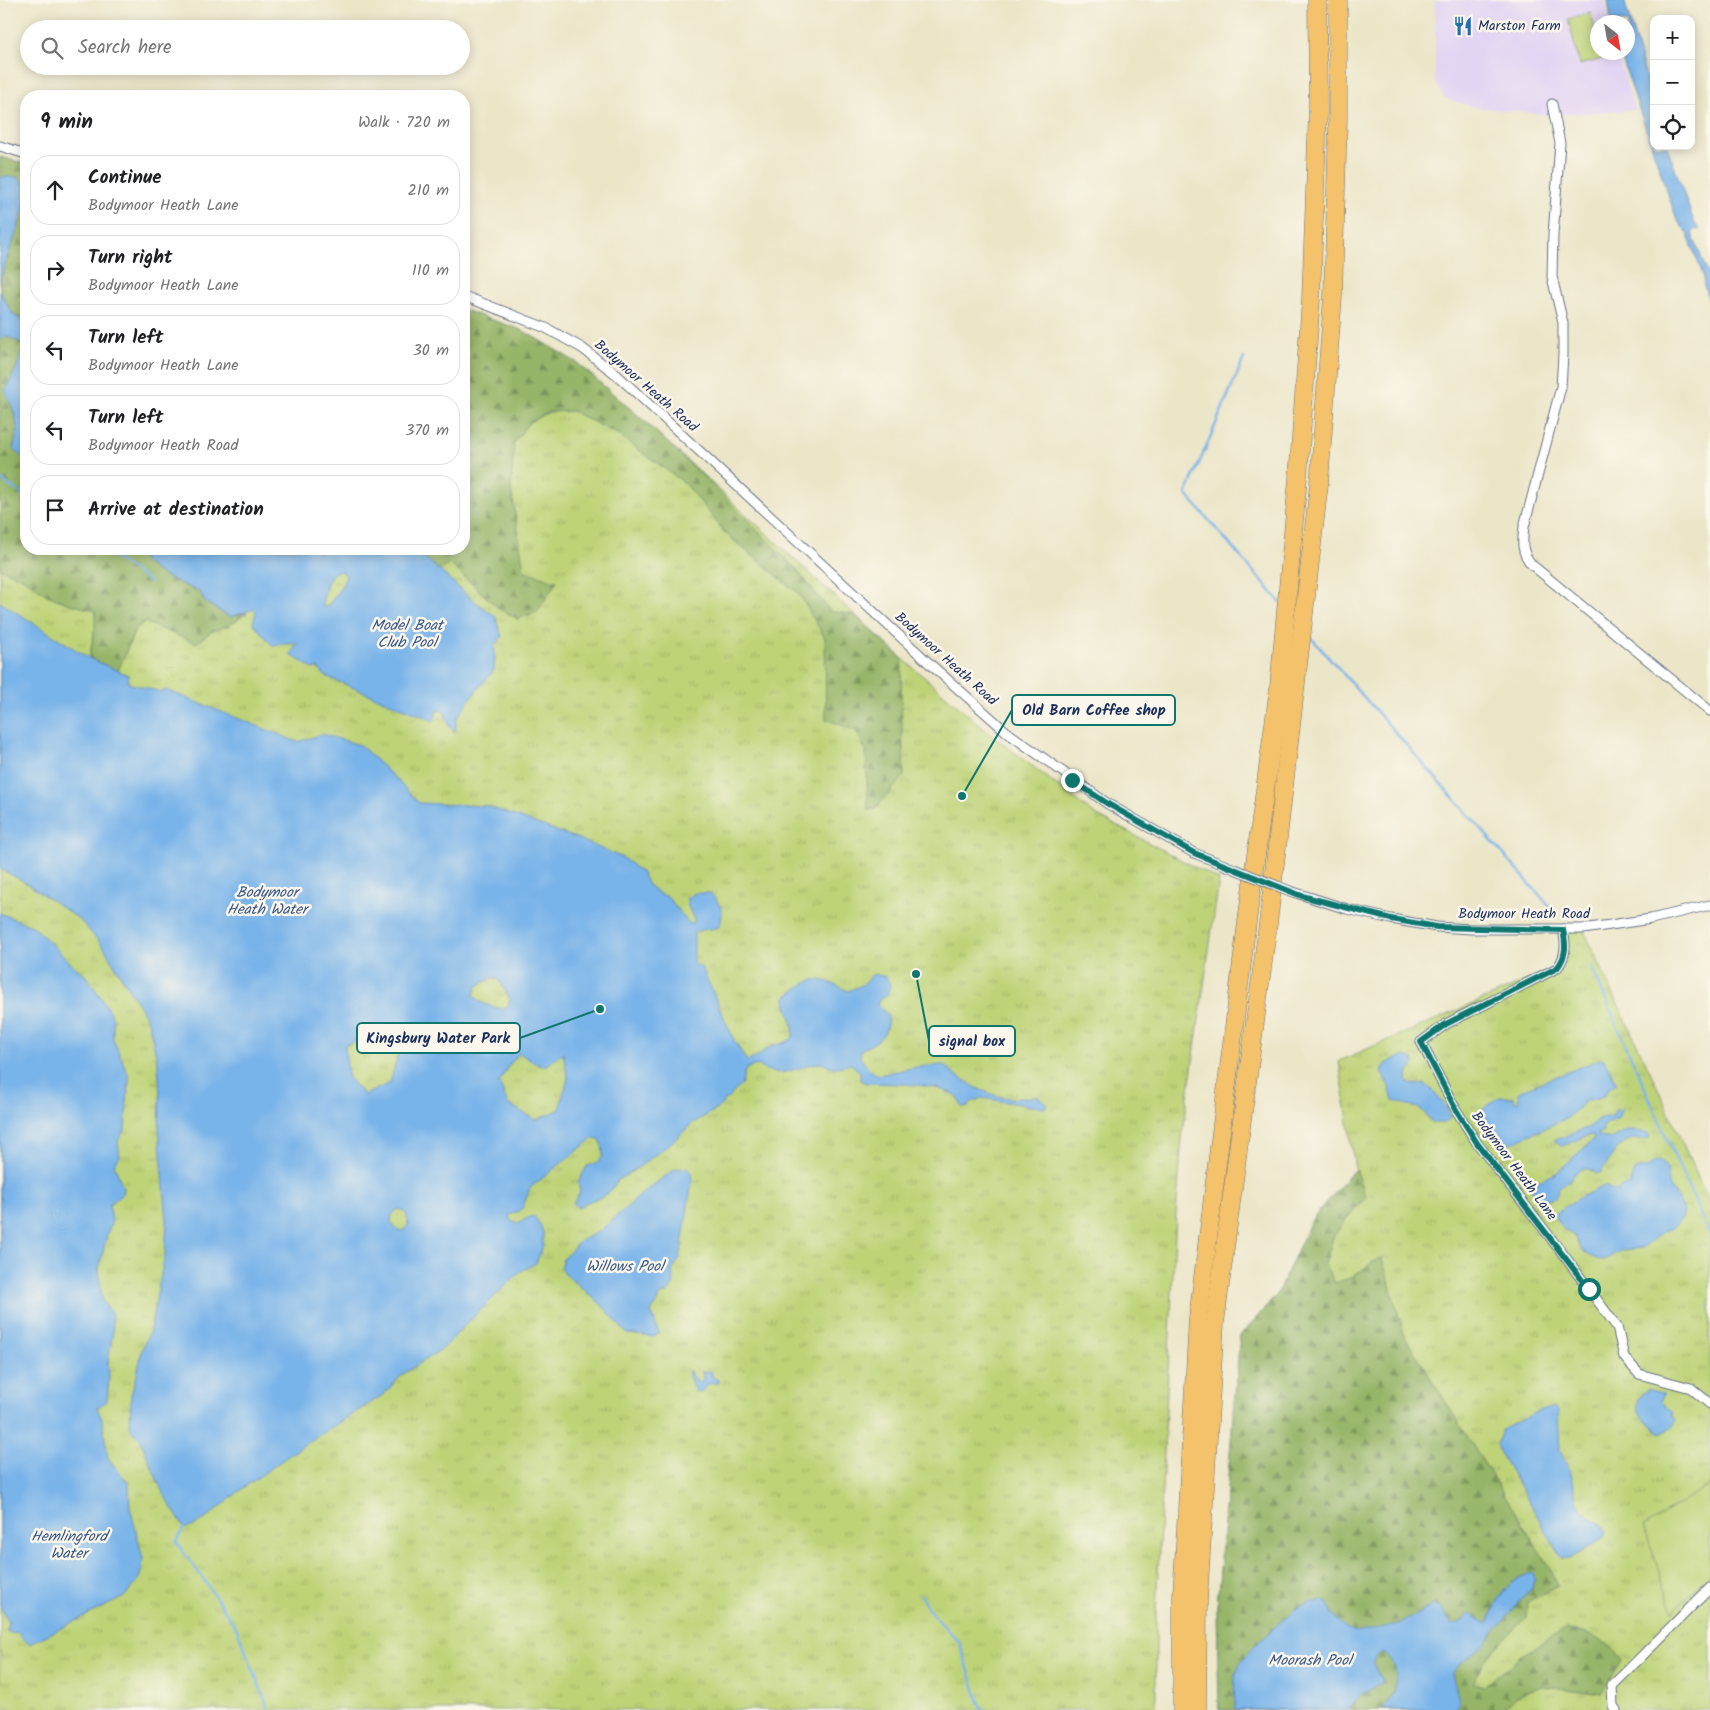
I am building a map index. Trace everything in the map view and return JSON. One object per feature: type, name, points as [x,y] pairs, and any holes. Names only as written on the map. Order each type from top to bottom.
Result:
[{"type":"highway","points":[[1182,1710],[1182,1596],[1198,1318],[1248,914],[1279,688],[1298,478],[1311,299],[1318,111],[1317,0]]},
{"type":"highway","points":[[1197,1710],[1198,1602],[1215,1323],[1269,914],[1319,484],[1333,296],[1338,118],[1338,0]]},
{"type":"street","points":[[1552,104],[1560,143],[1553,235],[1552,277],[1562,323],[1564,355],[1561,387],[1524,527],[1522,544],[1525,557],[1532,565],[1710,712]]},
{"type":"street","points":[[0,146],[20,152]]},
{"type":"street","name":"Bodymoor Heath Road","points":[[470,298],[546,328],[582,348],[624,382],[922,658],[1008,733],[1108,804],[1194,853],[1290,891],[1356,911],[1437,927],[1563,930],[1612,926],[1710,905]]},
{"type":"street","name":"Bodymoor Heath Lane","points":[[1563,930],[1565,941],[1564,960],[1557,968],[1446,1024],[1421,1042],[1455,1108],[1477,1143],[1617,1327],[1624,1357],[1639,1374],[1691,1388],[1710,1404]]},
{"type":"street","points":[[1616,1710],[1613,1706],[1612,1686],[1710,1588]]},
{"type":"shaded area","name":"Marston Farm","points":[[1605,0],[1608,15],[1590,15],[1590,60],[1619,60],[1635,110],[1548,115],[1475,107],[1445,99],[1435,81],[1435,1]]},
{"type":"green space","points":[[1591,13],[1590,60],[1598,60],[1580,65],[1568,19]]},
{"type":"green space","points":[[0,157],[20,162],[20,555],[470,555],[470,315],[576,362],[641,418],[902,658],[987,731],[1094,814],[1219,880],[1182,1138],[1176,1214],[1156,1609],[1156,1710],[0,1710]]},
{"type":"green space","points":[[0,157],[20,162],[20,179],[18,177],[0,178]]},
{"type":"green space","points":[[20,220],[20,319],[10,310],[0,291],[4,268]]},
{"type":"green space","points":[[470,312],[522,330],[576,362],[641,418],[701,474],[797,570],[830,611],[854,615],[902,658],[901,699],[904,776],[875,809],[868,810],[866,751],[856,731],[826,719],[825,638],[799,594],[727,535],[686,484],[617,434],[572,411],[549,412],[529,422],[514,443],[511,488],[524,571],[557,581],[537,612],[518,619],[499,609],[450,564],[439,570],[422,555],[470,555]]},
{"type":"green space","points":[[4,336],[20,342],[20,359],[5,390],[14,412],[18,430],[13,449],[20,455],[20,555],[141,555],[146,563],[154,569],[200,592],[205,602],[230,617],[247,613],[228,626],[212,631],[196,643],[144,622],[135,630],[118,671],[89,658],[95,628],[95,611],[47,595],[26,580],[0,568],[0,340]]},
{"type":"green space","points":[[1563,929],[1583,929],[1710,1204],[1710,1710],[1219,1710],[1217,1606],[1240,1336],[1277,1295],[1311,1221],[1355,1169],[1339,1061],[1557,968],[1564,960]]},
{"type":"green space","points":[[1355,1169],[1366,1197],[1333,1237],[1325,1265],[1335,1283],[1353,1277],[1374,1261],[1382,1258],[1405,1337],[1548,1565],[1558,1586],[1527,1602],[1526,1617],[1484,1661],[1473,1683],[1484,1686],[1525,1653],[1567,1628],[1590,1635],[1613,1648],[1622,1661],[1602,1694],[1543,1686],[1523,1692],[1500,1710],[1219,1710],[1217,1606],[1240,1336],[1277,1295],[1311,1221]]},
{"type":"green space","points":[[1710,1484],[1710,1574],[1673,1612],[1644,1527]]},
{"type":"water","points":[[1608,0],[1624,0],[1628,15],[1610,15]]},
{"type":"water","points":[[1635,38],[1650,91],[1650,141],[1622,60],[1635,60]]},
{"type":"water","points":[[1653,150],[1668,150],[1694,222],[1700,230],[1694,229],[1692,234],[1710,279],[1710,302],[1704,287],[1704,278],[1687,233],[1677,220]]},
{"type":"water","points":[[18,177],[20,179],[20,222],[0,282],[0,178]]},
{"type":"water","points":[[0,292],[13,314],[20,319],[20,342],[4,336],[0,340]]},
{"type":"water","points":[[20,359],[20,455],[13,449],[18,430],[14,412],[5,390]]},
{"type":"water","name":"Model Boat Club Pool","points":[[141,555],[422,555],[473,600],[495,616],[502,637],[494,646],[494,670],[457,718],[455,731],[450,728],[444,711],[437,710],[434,721],[325,676],[318,668],[313,669],[291,655],[297,643],[272,645],[253,623],[256,612],[254,609],[230,617],[205,602],[200,592],[163,575],[146,563]],"holes":[[[339,571],[343,572],[346,576],[334,598],[325,608],[322,603],[327,583],[333,573]]]},
{"type":"water","name":"Bodymoor Heath Water","points":[[0,602],[89,658],[128,675],[128,683],[161,692],[166,690],[298,742],[322,734],[360,745],[419,803],[487,806],[576,838],[623,858],[642,873],[648,885],[661,895],[667,896],[689,924],[695,922],[687,904],[687,898],[695,893],[710,893],[721,908],[721,921],[719,927],[694,932],[694,964],[702,968],[735,1042],[747,1061],[755,1058],[772,1046],[792,1039],[793,1028],[786,997],[804,984],[810,981],[822,980],[848,991],[862,985],[873,974],[886,977],[890,985],[887,995],[881,998],[877,1004],[888,1016],[884,1034],[873,1044],[861,1050],[860,1058],[871,1071],[878,1075],[917,1067],[943,1065],[975,1087],[986,1092],[1010,1098],[1036,1096],[1047,1103],[1045,1108],[981,1098],[970,1103],[968,1107],[962,1107],[957,1097],[949,1092],[927,1086],[866,1083],[860,1080],[860,1072],[851,1064],[835,1067],[820,1063],[781,1072],[766,1070],[758,1065],[747,1068],[742,1084],[717,1109],[693,1123],[672,1142],[618,1180],[611,1190],[602,1197],[579,1207],[573,1204],[580,1192],[578,1183],[587,1166],[600,1160],[603,1154],[600,1140],[592,1139],[530,1188],[523,1207],[519,1212],[509,1215],[511,1221],[520,1223],[534,1216],[541,1226],[543,1246],[536,1263],[521,1271],[445,1347],[403,1374],[383,1395],[305,1444],[243,1488],[208,1517],[192,1527],[184,1528],[163,1493],[139,1437],[133,1433],[130,1426],[131,1395],[142,1350],[150,1330],[165,1254],[167,1220],[159,1131],[160,1096],[158,1063],[148,1021],[103,946],[79,919],[23,881],[0,869]],"holes":[[[494,977],[499,980],[510,999],[508,1006],[503,1009],[479,1001],[474,995],[477,986]],[[373,1034],[399,1051],[390,1083],[364,1095],[348,1078],[345,1045]],[[519,1053],[538,1065],[545,1066],[563,1053],[568,1078],[559,1110],[536,1120],[508,1104],[499,1083],[507,1068]],[[398,1209],[404,1211],[407,1216],[408,1225],[404,1231],[396,1229],[391,1222],[392,1215]]]},
{"type":"water","name":"Hemlingford Water","points":[[0,913],[34,927],[85,975],[113,1018],[113,1039],[129,1076],[125,1129],[118,1141],[120,1157],[114,1164],[123,1188],[122,1194],[109,1205],[112,1221],[99,1269],[102,1301],[111,1312],[113,1331],[108,1363],[107,1401],[97,1408],[102,1419],[108,1458],[129,1484],[130,1507],[143,1559],[142,1570],[137,1583],[124,1597],[29,1644],[18,1632],[11,1633],[7,1631],[9,1623],[0,1606]]},
{"type":"water","points":[[1405,1056],[1413,1059],[1415,1063],[1407,1076],[1408,1083],[1414,1085],[1425,1084],[1437,1095],[1450,1117],[1447,1121],[1432,1123],[1420,1109],[1393,1100],[1388,1084],[1381,1072],[1394,1059]]},
{"type":"water","points":[[1603,1058],[1617,1083],[1608,1089],[1604,1096],[1586,1101],[1567,1118],[1505,1146],[1497,1145],[1484,1129],[1479,1118],[1483,1109],[1500,1097],[1513,1097],[1516,1102],[1519,1101],[1518,1093],[1522,1090]]},
{"type":"water","points":[[1622,1109],[1618,1118],[1603,1126],[1604,1131],[1599,1133],[1598,1136],[1613,1138],[1624,1132],[1633,1131],[1649,1133],[1649,1138],[1632,1139],[1625,1142],[1617,1149],[1601,1172],[1596,1174],[1591,1170],[1583,1168],[1575,1173],[1571,1180],[1559,1187],[1555,1198],[1543,1201],[1539,1199],[1532,1190],[1536,1182],[1556,1173],[1594,1139],[1593,1135],[1589,1135],[1562,1146],[1555,1142],[1555,1140],[1589,1127],[1601,1118],[1611,1116],[1615,1110]]},
{"type":"water","points":[[1659,1160],[1666,1167],[1670,1186],[1684,1212],[1682,1219],[1674,1227],[1663,1232],[1642,1248],[1623,1250],[1604,1260],[1593,1258],[1579,1245],[1574,1235],[1559,1225],[1555,1214],[1575,1200],[1604,1186],[1617,1192],[1620,1187],[1630,1186],[1635,1170],[1647,1168],[1653,1162]]},
{"type":"water","name":"Willows Pool","points":[[687,1168],[691,1171],[692,1181],[680,1258],[672,1271],[674,1284],[667,1293],[659,1296],[651,1312],[659,1333],[654,1337],[627,1334],[601,1304],[565,1274],[560,1267],[563,1259],[580,1241],[601,1230],[644,1192],[675,1169]]},
{"type":"water","points":[[689,1370],[696,1380],[701,1382],[703,1379],[702,1371],[712,1372],[712,1377],[717,1379],[719,1383],[709,1383],[701,1392],[694,1391]]},
{"type":"water","points":[[1648,1389],[1664,1394],[1660,1401],[1672,1412],[1676,1420],[1673,1427],[1669,1430],[1661,1433],[1649,1424],[1640,1413],[1638,1402]]},
{"type":"water","points":[[1554,1407],[1558,1412],[1560,1450],[1569,1470],[1577,1500],[1582,1511],[1602,1524],[1606,1530],[1606,1536],[1570,1559],[1562,1558],[1500,1453],[1497,1444],[1502,1430],[1536,1412]]},
{"type":"water","name":"Moorash Pool","points":[[1532,1573],[1535,1578],[1532,1588],[1484,1645],[1459,1665],[1452,1674],[1460,1703],[1454,1710],[1383,1710],[1394,1688],[1396,1672],[1390,1658],[1383,1653],[1377,1655],[1373,1663],[1382,1682],[1363,1693],[1347,1710],[1235,1710],[1235,1678],[1242,1661],[1266,1635],[1301,1606],[1323,1600],[1330,1606],[1333,1616],[1346,1629],[1356,1633],[1402,1623],[1433,1605],[1442,1609],[1452,1625],[1463,1621],[1468,1613],[1488,1624],[1494,1607],[1508,1586],[1523,1576]]},
{"type":"waterway","points":[[1244,358],[1186,494],[1280,602]]},
{"type":"waterway","points":[[0,479],[20,493]]},
{"type":"waterway","points":[[111,555],[150,582]]},
{"type":"waterway","points":[[1308,634],[1552,909]]},
{"type":"waterway","points":[[1591,966],[1710,1236]]},
{"type":"waterway","points":[[184,1528],[176,1542],[237,1629],[269,1710]]},
{"type":"waterway","points":[[921,1595],[928,1609],[959,1642],[982,1710]]},
{"type":"place","name":"Marston Farm","points":[[1463,26]]},
{"type":"place","name":"Old Barn Coffee shop","points":[[962,796]]},
{"type":"place","name":"signal box","points":[[916,974]]},
{"type":"place","name":"Kingsbury Water Park","points":[[600,1009]]},
{"type":"route","points":[[1072,780],[1108,804],[1194,853],[1302,896],[1391,919],[1437,927],[1563,930],[1565,941],[1564,960],[1557,968],[1446,1024],[1421,1042],[1455,1108],[1477,1143],[1589,1289]]}]
